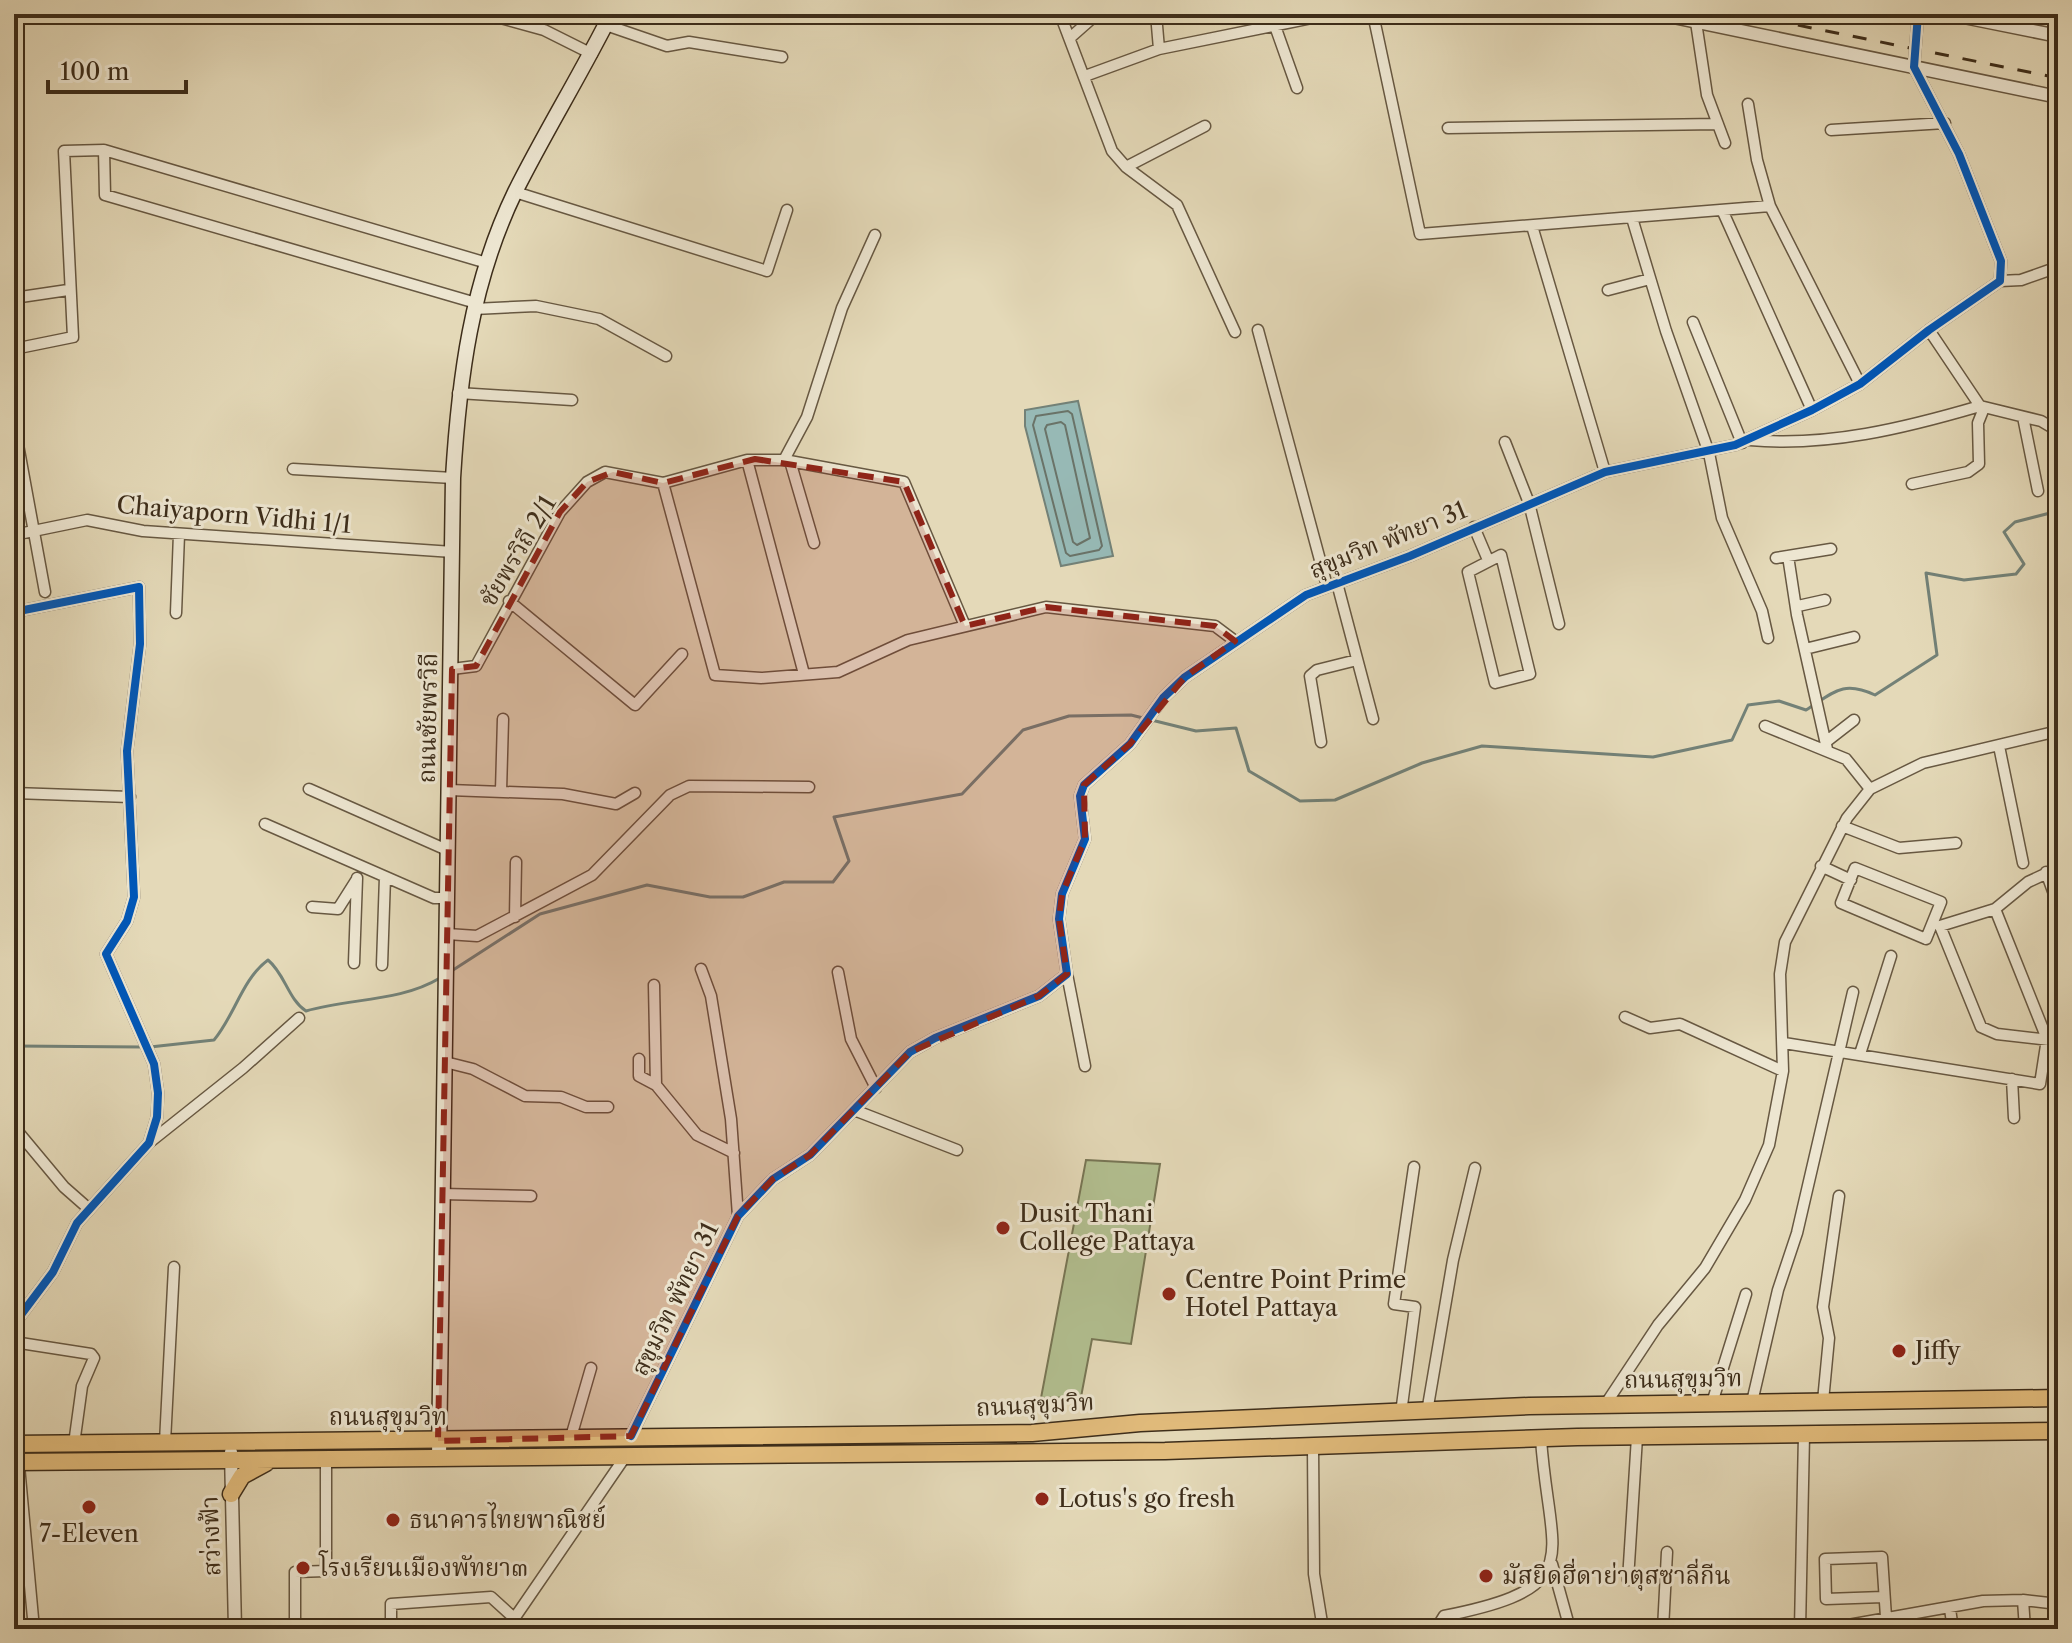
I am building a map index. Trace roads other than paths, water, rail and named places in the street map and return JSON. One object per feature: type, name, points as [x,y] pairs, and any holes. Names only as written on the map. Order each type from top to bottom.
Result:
[{"type":"highway","name":"ถนนสุขุมวิท","points":[[16,1462],[326,1461],[571,1437],[1032,1433],[1211,1420],[1605,1405],[2058,1398]]},
{"type":"highway","points":[[1209,1450],[1203,1448],[1200,1439],[1202,1429],[1211,1420]]},
{"type":"highway","name":"ถนนสุขุมวิท","points":[[16,1444],[231,1441],[625,1457],[1209,1450],[1541,1439],[2058,1431]]},
{"type":"highway","points":[[231,1494],[242,1476],[271,1461]]},
{"type":"main road","name":"ถนนชัยพรวิถี","points":[[438,1449],[453,478],[458,393],[487,263],[519,186],[609,19]]},
{"type":"street","points":[[486,14],[544,30],[592,54]]},
{"type":"street","points":[[1060,14],[1112,151],[1126,167],[1177,205],[1235,332]]},
{"type":"street","points":[[1071,37],[1097,14]]},
{"type":"street","points":[[1156,14],[1159,49]]},
{"type":"street","points":[[1373,14],[1420,234],[1770,206]]},
{"type":"street","points":[[1659,14],[2058,97]]},
{"type":"street","points":[[1918,14],[1914,67],[1945,123],[2001,261],[2000,281],[2021,280],[2058,267]]},
{"type":"street","points":[[1949,14],[2058,36]]},
{"type":"street","points":[[1085,76],[1159,49],[1278,22],[1312,18]]},
{"type":"street","points":[[609,19],[667,46],[689,42],[782,57]]},
{"type":"street","points":[[1278,22],[1297,88]]},
{"type":"street","points":[[1696,22],[1707,95],[1725,143]]},
{"type":"street","points":[[1748,104],[1757,160],[1770,206],[1860,384]]},
{"type":"street","points":[[1831,130],[1945,123]]},
{"type":"street","points":[[1448,128],[1718,124]]},
{"type":"street","points":[[1126,167],[1205,126]]},
{"type":"street","points":[[14,349],[73,337],[68,290],[64,151],[104,150],[487,263]]},
{"type":"street","points":[[104,150],[105,195],[475,306],[536,306],[599,319],[666,356]]},
{"type":"street","points":[[519,186],[767,271],[787,210]]},
{"type":"street","points":[[1723,212],[1812,410]]},
{"type":"street","points":[[1632,218],[1709,453],[1722,518],[1762,611],[1768,638]]},
{"type":"street","points":[[1532,226],[1605,472]]},
{"type":"street","points":[[814,543],[787,460],[807,417],[842,308],[875,235]]},
{"type":"street","points":[[1608,290],[1650,279]]},
{"type":"street","name":"สุขุมวิท พัทยา 31","points":[[631,1436],[738,1216],[773,1179],[810,1155],[910,1052],[935,1038],[1039,996],[1067,974],[1059,919],[1062,894],[1085,839],[1080,796],[1091,778],[1130,744],[1158,705],[1185,677],[1306,595],[1605,472],[1709,453],[1745,442],[1812,410],[1860,384],[1929,330],[2000,281]]},
{"type":"street","points":[[14,298],[68,290]]},
{"type":"street","points":[[1693,322],[1745,442],[1803,443],[1895,428],[1982,407],[2041,421],[2058,431]]},
{"type":"street","points":[[1258,330],[1373,719]]},
{"type":"street","points":[[1912,484],[1968,472],[1979,464],[1978,423],[1982,407],[1929,330]]},
{"type":"street","points":[[458,393],[572,400]]},
{"type":"street","points":[[2023,417],[2038,491]]},
{"type":"street","points":[[14,423],[45,592]]},
{"type":"street","points":[[1505,442],[1529,503],[1559,624]]},
{"type":"street","points":[[747,460],[804,674]]},
{"type":"street","name":"ชัยพรวิถี 2/1","points":[[452,669],[476,666],[560,512],[587,482],[613,472],[663,483],[747,460],[787,460],[904,482],[965,626]]},
{"type":"street","points":[[293,469],[453,478]]},
{"type":"street","points":[[663,483],[715,675],[761,678],[838,672],[908,640],[1046,607],[1215,626],[1235,641]]},
{"type":"street","name":"Chaiyaporn Vidhi 1/1","points":[[14,535],[87,520],[143,531],[453,552]]},
{"type":"street","points":[[1474,527],[1488,560]]},
{"type":"street","points":[[176,613],[179,534]]},
{"type":"street","points":[[1776,558],[1831,549]]},
{"type":"street","points":[[1501,555],[1530,674],[1495,683],[1468,572],[1488,560],[1501,555]]},
{"type":"street","points":[[1788,556],[1827,745]]},
{"type":"street","points":[[14,612],[139,587],[140,644],[127,751],[134,897],[127,921],[106,951],[151,1057],[158,1093],[157,1117],[149,1143]]},
{"type":"street","points":[[1798,606],[1825,600]]},
{"type":"street","points":[[509,601],[635,705],[682,654]]},
{"type":"street","points":[[1805,649],[1854,637]]},
{"type":"street","points":[[1321,742],[1310,676],[1317,670],[1357,660]]},
{"type":"street","points":[[501,791],[503,719]]},
{"type":"street","points":[[1827,745],[1854,720]]},
{"type":"street","points":[[1765,726],[1827,745],[1846,759],[1870,789]]},
{"type":"street","points":[[1605,1405],[1658,1325],[1705,1268],[1745,1200],[1769,1145],[1783,1071],[1780,974],[1785,942],[1842,826],[1870,789],[1923,763],[2058,731]]},
{"type":"street","points":[[1999,746],[2023,863]]},
{"type":"street","points":[[447,934],[477,936],[592,875],[670,795],[689,786],[809,787]]},
{"type":"street","points":[[309,789],[447,850]]},
{"type":"street","points":[[449,790],[563,794],[616,804],[635,793]]},
{"type":"street","points":[[14,793],[130,797]]},
{"type":"street","points":[[265,824],[434,898],[448,898]]},
{"type":"street","points":[[1842,826],[1899,848],[1956,843]]},
{"type":"street","points":[[515,917],[516,862]]},
{"type":"street","points":[[1821,866],[1851,880]]},
{"type":"street","points":[[312,907],[338,909],[363,867]]},
{"type":"street","points":[[1855,868],[1941,902],[1926,939],[1841,903],[1851,880],[1855,868]]},
{"type":"street","points":[[2052,1040],[1997,1034],[1981,1027],[1940,926],[1995,909],[2046,872],[2058,868]]},
{"type":"street","points":[[2046,872],[2058,905]]},
{"type":"street","points":[[382,965],[385,877]]},
{"type":"street","points":[[354,963],[357,878]]},
{"type":"street","points":[[1784,1043],[2040,1084],[2052,1040],[1995,909]]},
{"type":"street","points":[[1860,1054],[1891,956]]},
{"type":"street","points":[[701,969],[711,996],[734,1153],[738,1216]]},
{"type":"street","points":[[838,972],[851,1039],[876,1088]]},
{"type":"street","points":[[1067,974],[1085,1066]]},
{"type":"street","points":[[654,985],[656,1085]]},
{"type":"street","points":[[1752,1402],[1767,1332],[1814,1167],[1853,992]]},
{"type":"street","points":[[1625,1017],[1650,1028],[1680,1024],[1783,1071]]},
{"type":"street","points":[[14,1324],[53,1272],[77,1223],[149,1143],[243,1068],[299,1018]]},
{"type":"street","points":[[639,1059],[639,1076],[656,1085],[697,1135],[734,1153]]},
{"type":"street","points":[[445,1062],[473,1069],[525,1096],[561,1097],[586,1107],[608,1107]]},
{"type":"street","points":[[2012,1079],[2014,1118]]},
{"type":"street","points":[[854,1110],[957,1150]]},
{"type":"street","points":[[14,1127],[64,1187],[89,1209]]},
{"type":"street","points":[[1401,1413],[1415,1307],[1394,1304],[1414,1167]]},
{"type":"street","points":[[1427,1412],[1453,1260],[1475,1168]]},
{"type":"street","points":[[442,1194],[531,1196]]},
{"type":"street","points":[[1823,1401],[1829,1338],[1823,1307],[1839,1196]]},
{"type":"street","points":[[165,1442],[174,1267]]},
{"type":"street","points":[[1712,1403],[1746,1294]]},
{"type":"street","points":[[14,1342],[91,1354],[94,1358],[82,1386],[74,1444]]},
{"type":"street","points":[[571,1437],[591,1368]]},
{"type":"street","points":[[1800,1629],[1804,1435]]},
{"type":"street","points":[[1628,1580],[1637,1437]]},
{"type":"street","points":[[1436,1629],[1444,1616],[1509,1600],[1549,1572],[1555,1548],[1541,1439]]},
{"type":"street","name":"สว่างฟ้า","points":[[231,1441],[235,1629]]},
{"type":"street","points":[[16,1444],[34,1629]]},
{"type":"street","points":[[1313,1447],[1314,1574],[1323,1629]]},
{"type":"street","points":[[391,1629],[391,1604],[491,1597],[510,1625],[625,1457]]},
{"type":"street","points":[[295,1629],[295,1572],[326,1571],[326,1461]]},
{"type":"street","points":[[1663,1629],[1667,1552]]},
{"type":"street","points":[[1883,1597],[1826,1599],[1825,1559],[1882,1557],[1886,1617]]},
{"type":"street","points":[[1552,1564],[1570,1629]]},
{"type":"street","points":[[1826,1629],[1983,1601],[2023,1600],[2058,1604]]},
{"type":"street","points":[[2023,1600],[2025,1629]]},
{"type":"street","points":[[1950,1609],[1953,1629]]},
{"type":"water","points":[[1078,401],[1113,556],[1061,566],[1025,426],[1025,410]]},
{"type":"waterway","points":[[450,972],[540,914],[647,885],[710,897],[743,897],[784,882],[833,882],[849,861],[834,817],[962,794],[1023,730],[1069,716],[1131,715],[1196,731],[1236,728],[1249,771],[1300,801],[1335,800],[1422,763],[1482,746],[1653,757],[1732,740],[1748,705],[1779,701],[1806,710],[1846,688],[1875,695],[1937,655],[1926,573],[1964,580],[2016,574],[2024,564],[2004,532],[2015,522],[2058,511]]},
{"type":"waterway","points":[[150,1047],[214,1040],[245,987],[268,960],[306,1011],[392,996],[440,978]]},
{"type":"waterway","points":[[14,1046],[142,1047]]},
{"type":"railway","points":[[1743,14],[2058,78]]},
{"type":"place","name":"Dusit Thani College Pattaya","points":[[1003,1228]]},
{"type":"place","name":"Centre Point Prime Hotel Pattaya","points":[[1169,1294]]},
{"type":"place","name":"Jiffy","points":[[1899,1351]]},
{"type":"place","name":"Lotus's go fresh","points":[[1042,1499]]},
{"type":"place","name":"7-Eleven","points":[[89,1507]]},
{"type":"place","name":"ธนาคารไทยพาณิชย์","points":[[393,1520]]},
{"type":"place","name":"โรงเรียนเมืองพัทยา๓","points":[[303,1568]]},
{"type":"place","name":"มัสยิดฮี่ดาย่าตุสซาลี่กีน","points":[[1486,1576]]}]
